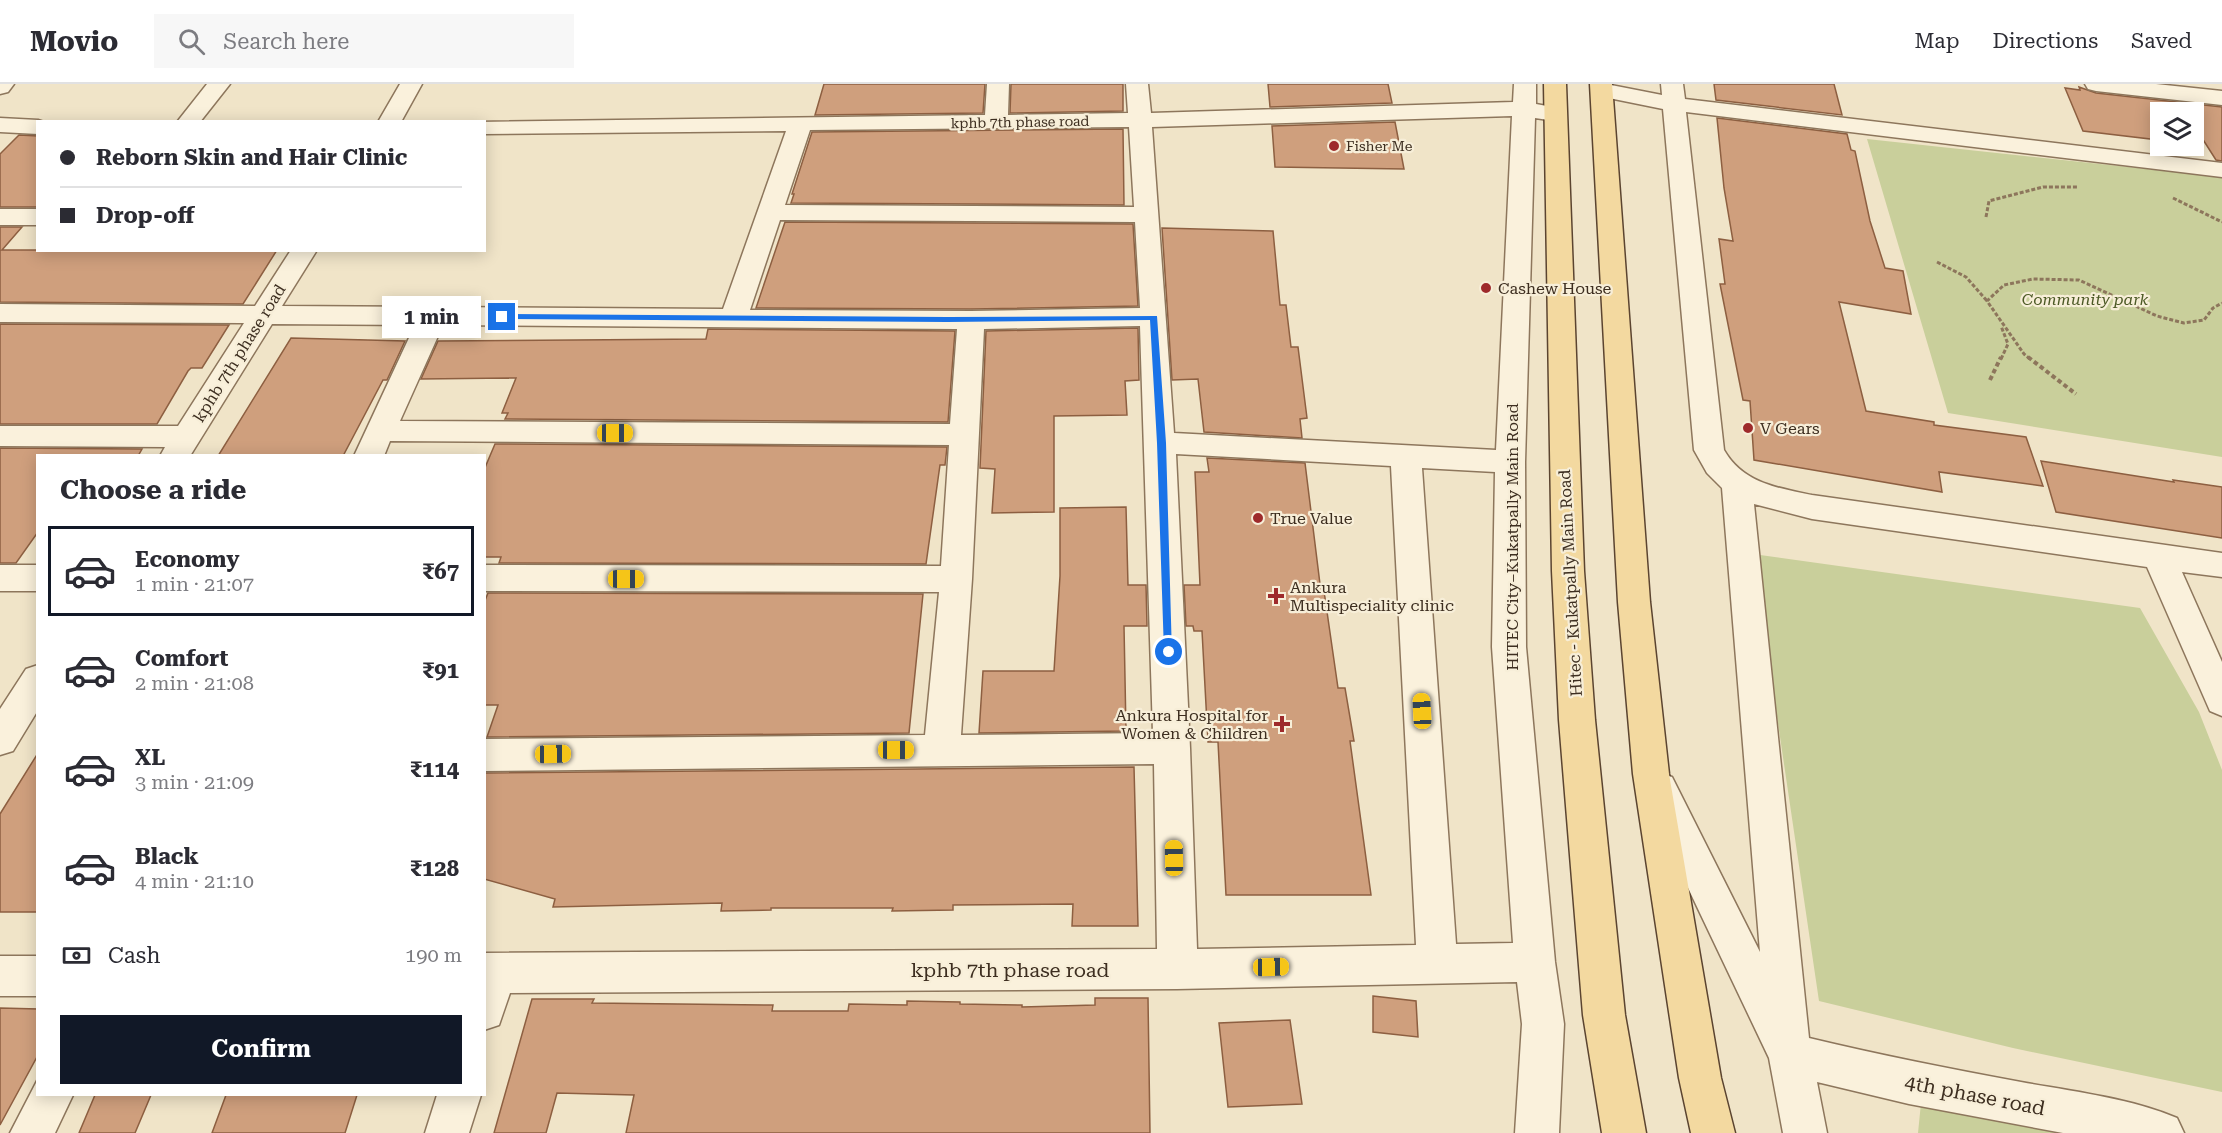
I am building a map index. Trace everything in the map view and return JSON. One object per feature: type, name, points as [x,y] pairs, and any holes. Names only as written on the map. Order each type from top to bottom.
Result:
[{"type":"main road","points":[[1602,87],[1634,590],[1651,774],[1700,1078],[1713,1133]]},
{"type":"main road","name":"Hitec - Kukatpally Main Road","points":[[1539,98],[1577,720],[1604,1015],[1624,1133]]},
{"type":"street","points":[[190,120],[219,84]]},
{"type":"street","points":[[390,120],[411,84]]},
{"type":"street","points":[[996,122],[998,84]]},
{"type":"street","points":[[1137,84],[1162,443],[1177,969]]},
{"type":"street","points":[[2096,84],[2152,87],[2222,98]]},
{"type":"street","points":[[1602,87],[1673,94],[2222,170]]},
{"type":"street","points":[[1673,94],[1709,450],[1717,467],[1737,486],[1758,496],[1812,507],[2222,565]]},
{"type":"street","name":"kphb 7th phase road","points":[[486,127],[1140,120],[1539,98]]},
{"type":"street","name":"HITEC City–Kukatpally Main Road","points":[[1537,1133],[1543,1024],[1535,962],[1509,647],[1510,462],[1539,98]]},
{"type":"street","points":[[0,125],[36,127]]},
{"type":"street","points":[[733,319],[800,125]]},
{"type":"street","points":[[771,213],[1147,215]]},
{"type":"street","points":[[0,217],[36,217]]},
{"type":"street","name":"kphb 7th phase road","points":[[181,446],[303,252]]},
{"type":"street","points":[[0,314],[971,320],[1154,317]]},
{"type":"street","points":[[433,316],[375,444],[964,435]]},
{"type":"street","points":[[942,750],[956,579],[971,320]]},
{"type":"street","points":[[0,436],[181,446]]},
{"type":"street","points":[[1162,443],[1510,462]]},
{"type":"street","points":[[1406,458],[1437,964]]},
{"type":"street","points":[[1737,486],[1790,1055],[1805,1133]]},
{"type":"street","points":[[2159,557],[2222,701]]},
{"type":"street","points":[[0,579],[36,578]]},
{"type":"street","points":[[486,578],[956,579]]},
{"type":"street","points":[[0,740],[36,682]]},
{"type":"street","points":[[486,755],[1172,748]]},
{"type":"street","points":[[1651,774],[1790,1055]]},
{"type":"street","name":"kphb 7th phase road","points":[[488,985],[1535,962]]},
{"type":"street","points":[[0,976],[36,976]]},
{"type":"street","name":"4th phase road","points":[[1790,1055],[1909,1083],[2078,1114],[2162,1133]]},
{"type":"street","points":[[32,1133],[50,1096]]},
{"type":"street","points":[[447,1133],[459,1096]]},
{"type":"path","points":[[1986,217],[1989,201],[2043,188],[2086,186]]},
{"type":"path","points":[[2170,197],[2222,222]]},
{"type":"path","points":[[1937,262],[1966,277],[2024,354],[2076,394]]},
{"type":"path","points":[[1986,301],[2004,285],[2033,279],[2079,280],[2157,316],[2184,323],[2204,320],[2213,308],[2222,303]]},
{"type":"path","points":[[1990,380],[2008,344],[2000,322]]},
{"type":"green space","name":"Community park","points":[[1867,139],[2222,177],[2222,457],[1948,413]]},
{"type":"green space","points":[[1753,554],[2140,608],[2199,712],[2222,770],[2222,1092],[2013,1048],[1819,1001]]},
{"type":"green space","points":[[1921,1103],[2059,1133],[1918,1133]]},
{"type":"building","points":[[824,84],[985,84],[983,113],[815,115]]},
{"type":"building","points":[[1011,84],[1123,84],[1123,111],[1010,113]]},
{"type":"building","points":[[1268,84],[1388,84],[1392,103],[1270,107]]},
{"type":"building","points":[[1714,84],[1834,84],[1842,115],[1716,100]]},
{"type":"building","points":[[2079,87],[2096,93],[2177,102],[2150,102],[2150,139],[2083,131],[2065,88],[2080,90]]},
{"type":"building","points":[[2204,105],[2222,107],[2222,161],[2216,160],[2204,141]]},
{"type":"building","points":[[1717,118],[1847,134],[1851,150],[1855,151],[1870,221],[1885,268],[1903,271],[1911,314],[1839,302],[1866,411],[1934,422],[1934,425],[2026,437],[2043,486],[1939,472],[1942,492],[1754,460],[1750,401],[1743,400],[1720,284],[1725,284],[1719,239],[1733,241],[1724,188]]},
{"type":"building","points":[[1395,122],[1404,169],[1275,167],[1272,126]]},
{"type":"building","points":[[1123,129],[1124,205],[791,203],[812,132]]},
{"type":"building","points":[[19,135],[36,136],[36,207],[0,207],[0,154]]},
{"type":"building","points":[[785,222],[1133,224],[1138,306],[971,309],[756,308]]},
{"type":"building","points":[[0,227],[22,227],[2,250],[276,252],[243,304],[0,302]]},
{"type":"building","points":[[1162,228],[1273,231],[1280,305],[1286,305],[1291,347],[1298,347],[1307,418],[1300,419],[1302,438],[1204,432],[1198,379],[1172,380]]},
{"type":"building","points":[[0,324],[229,325],[202,368],[191,368],[188,371],[157,424],[0,424]]},
{"type":"building","points":[[1138,328],[1139,380],[1125,381],[1127,415],[1054,416],[1054,512],[992,513],[995,469],[980,468],[986,331]]},
{"type":"building","points":[[708,329],[955,331],[948,422],[505,419],[508,413],[502,413],[516,378],[421,379],[438,341],[706,339]]},
{"type":"building","points":[[291,338],[405,341],[387,380],[383,380],[344,454],[219,454]]},
{"type":"building","points":[[495,444],[947,447],[945,465],[940,465],[926,564],[499,563],[501,557],[486,557],[486,465]]},
{"type":"building","points":[[0,448],[142,449],[139,454],[36,454],[36,535],[16,563],[0,563]]},
{"type":"building","points":[[1207,458],[1305,463],[1320,584],[1323,584],[1338,688],[1345,688],[1354,741],[1350,741],[1371,895],[1226,895],[1218,742],[1208,742],[1202,631],[1194,631],[1193,626],[1186,626],[1184,585],[1200,585],[1195,472],[1209,472]]},
{"type":"building","points":[[2041,461],[2174,482],[2173,480],[2222,487],[2222,538],[2056,512]]},
{"type":"building","points":[[1126,507],[1128,585],[1146,585],[1147,626],[1124,626],[1126,731],[979,733],[983,671],[1054,671],[1060,576],[1060,508]]},
{"type":"building","points":[[488,593],[923,594],[909,733],[487,737],[498,705],[486,705],[486,598]]},
{"type":"building","points":[[36,756],[36,912],[0,912],[0,814]]},
{"type":"building","points":[[1134,767],[1138,926],[1072,926],[1073,904],[953,905],[953,910],[892,911],[893,908],[771,908],[771,910],[721,911],[722,903],[553,907],[555,899],[486,880],[486,773]]},
{"type":"building","points":[[1373,996],[1416,1001],[1418,1037],[1373,1032]]},
{"type":"building","points":[[1095,998],[1148,998],[1150,1133],[626,1133],[634,1095],[557,1093],[546,1133],[494,1133],[532,999],[594,999],[592,1003],[773,1005],[772,1011],[848,1011],[849,1004],[907,1005],[907,1001],[1022,1005],[1022,1007],[1095,1005]]},
{"type":"building","points":[[0,1008],[36,1009],[36,1059],[0,1125]]},
{"type":"building","points":[[1290,1020],[1302,1104],[1228,1107],[1219,1023]]},
{"type":"building","points":[[95,1096],[151,1096],[135,1133],[79,1133]]},
{"type":"building","points":[[226,1096],[357,1096],[345,1133],[212,1133]]},
{"type":"place","name":"Fisher Me","points":[[1334,146]]},
{"type":"place","name":"Cashew House","points":[[1486,288]]},
{"type":"place","name":"V Gears","points":[[1748,428]]},
{"type":"place","name":"True Value","points":[[1258,518]]},
{"type":"place","name":"Ankura Multispeciality clinic","points":[[1276,596]]},
{"type":"place","name":"Ankura Hospital for Women & Children","points":[[1282,724]]},
{"type":"route","points":[[502,317],[947,320],[1154,317],[1162,443],[1169,652]]}]
